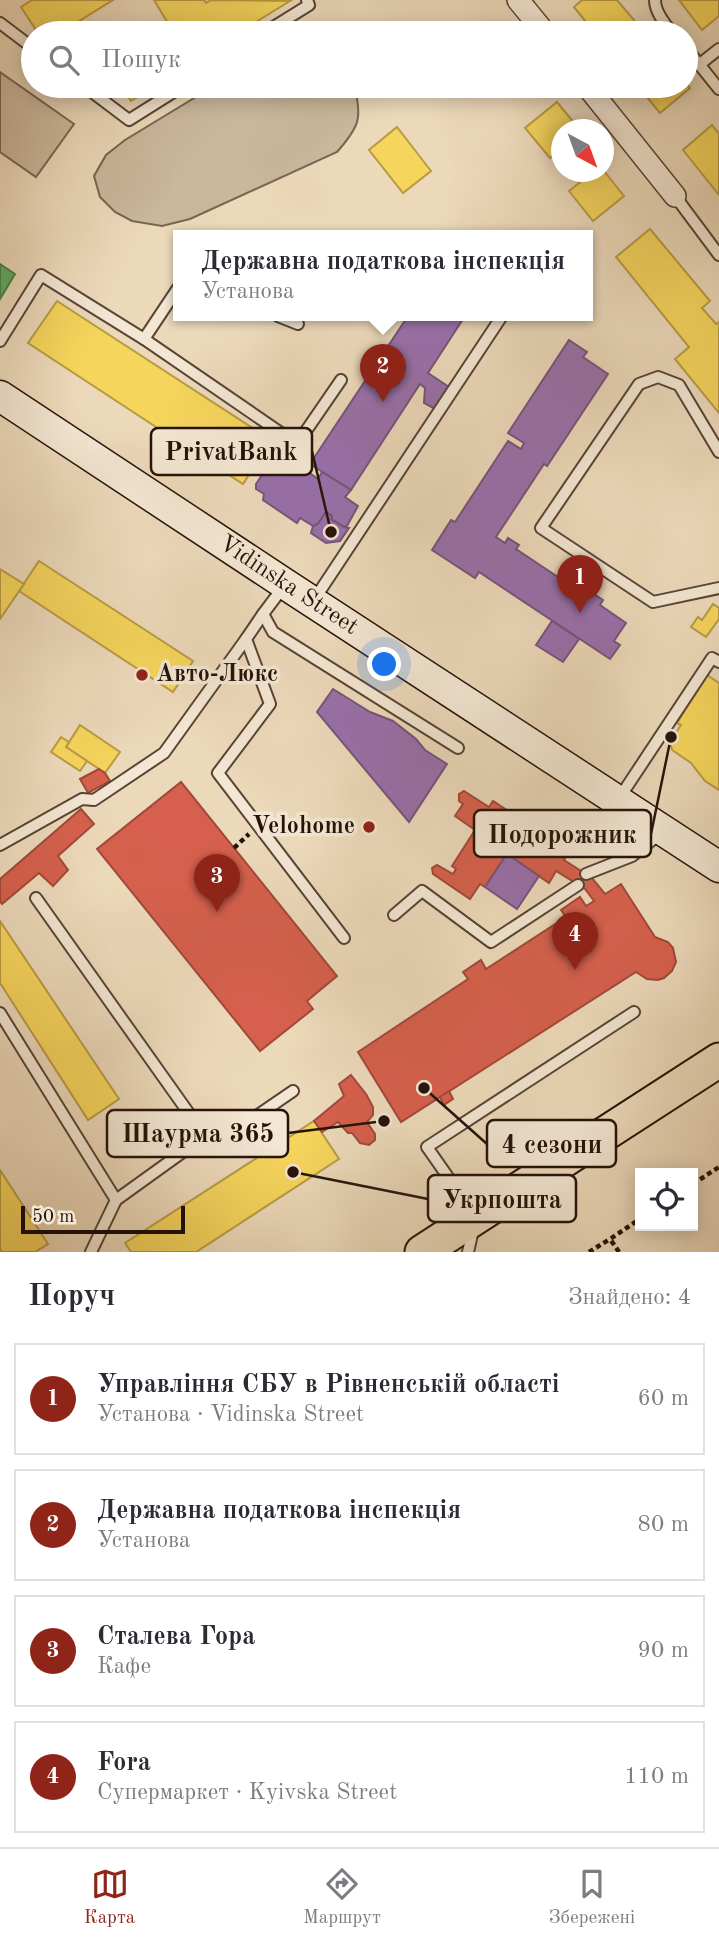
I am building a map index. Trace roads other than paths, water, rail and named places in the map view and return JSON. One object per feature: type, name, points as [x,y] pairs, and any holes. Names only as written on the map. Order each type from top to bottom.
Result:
[{"type":"main road","name":"Vidinska Street","points":[[0,396],[719,867]]},
{"type":"main road","points":[[422,1252],[719,1060]]},
{"type":"street","points":[[518,0],[535,21]]},
{"type":"street","points":[[597,98],[675,196]]},
{"type":"lane","points":[[283,21],[309,5],[307,0]]},
{"type":"lane","points":[[655,0],[663,21]]},
{"type":"lane","points":[[0,23],[21,39]]},
{"type":"lane","points":[[700,64],[719,49]]},
{"type":"lane","points":[[698,62],[719,89]]},
{"type":"lane","points":[[99,98],[129,120],[164,98]]},
{"type":"lane","points":[[675,196],[719,255]]},
{"type":"lane","points":[[0,341],[41,275],[144,339],[297,443],[341,380]]},
{"type":"lane","points":[[144,339],[173,296]]},
{"type":"lane","points":[[290,321],[298,324]]},
{"type":"lane","points":[[312,602],[499,321]]},
{"type":"lane","points":[[719,452],[679,385],[658,377],[639,384],[541,528],[653,602],[719,589]]},
{"type":"lane","points":[[0,845],[78,795],[94,800],[164,754],[285,584]]},
{"type":"lane","points":[[263,614],[273,632],[458,748]]},
{"type":"lane","points":[[247,639],[270,704],[218,773],[344,938]]},
{"type":"lane","points":[[618,800],[715,660],[719,647]]},
{"type":"lane","points":[[586,874],[632,856],[664,830]]},
{"type":"lane","points":[[394,915],[422,891],[491,942],[578,885]]},
{"type":"lane","points":[[36,898],[205,1136]]},
{"type":"lane","points":[[468,1252],[476,1217],[427,1147],[634,1012]]},
{"type":"lane","points":[[0,1013],[116,1200]]},
{"type":"lane","points":[[91,1252],[116,1200],[205,1136],[229,1135],[293,1091]]},
{"type":"place","name":"Державна податкова інспекція","points":[[383,402]]},
{"type":"place","name":"PrivatBank","points":[[331,532]]},
{"type":"place","name":"Управління СБУ в Рівненській області","points":[[580,613]]},
{"type":"place","name":"Авто-Люкс","points":[[142,675]]},
{"type":"place","name":"Подорожник","points":[[671,737]]},
{"type":"place","name":"Velohome","points":[[369,827]]},
{"type":"place","name":"Сталева Гора","points":[[217,912]]},
{"type":"place","name":"Fora","points":[[575,970]]},
{"type":"place","name":"4 сезони","points":[[424,1088]]},
{"type":"place","name":"Шаурма 365","points":[[384,1121]]},
{"type":"place","name":"Укрпошта","points":[[293,1172]]}]
